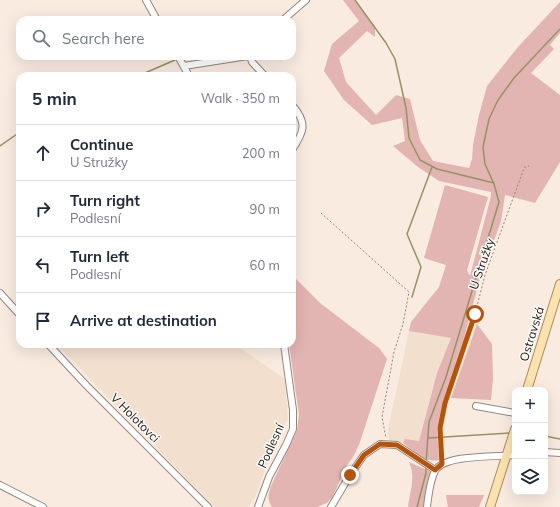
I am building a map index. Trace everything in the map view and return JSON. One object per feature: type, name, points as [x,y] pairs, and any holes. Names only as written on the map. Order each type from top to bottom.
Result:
[{"type":"main road","name":"Ostravská","points":[[528,387],[560,284]]},
{"type":"main road","points":[[490,507],[511,456]]},
{"type":"street","points":[[146,0],[155,16]]},
{"type":"street","points":[[287,16],[306,0]]},
{"type":"street","points":[[180,60],[187,72]]},
{"type":"street","points":[[184,66],[223,60]]},
{"type":"street","points":[[251,60],[261,72]]},
{"type":"street","points":[[296,111],[302,119],[303,126],[302,135],[296,144]]},
{"type":"street","points":[[0,294],[16,311]]},
{"type":"street","name":"V Holotovci","points":[[52,348],[86,385],[208,507]]},
{"type":"street","name":"Podlesní","points":[[258,507],[269,478],[293,429],[293,410],[285,348]]},
{"type":"street","points":[[476,406],[512,412]]},
{"type":"street","points":[[331,507],[364,455],[380,444],[397,445],[435,470]]},
{"type":"street","points":[[548,452],[560,453]]},
{"type":"street","points":[[427,507],[435,470],[442,464],[455,459],[511,456]]},
{"type":"street","points":[[0,485],[43,507]]},
{"type":"path","name":"U Stružky","points":[[442,464],[440,428],[445,403],[475,314],[486,275],[523,171],[525,167],[529,166]]},
{"type":"path","points":[[321,213],[409,292],[403,324],[394,352],[382,417],[388,445]]},
{"type":"shaded area","points":[[343,0],[354,0],[375,26],[375,37],[367,31],[339,58],[346,82],[376,115],[396,95],[410,99],[420,140],[433,161],[469,168],[472,159],[473,145],[479,115],[487,86],[518,47],[560,2],[560,33],[550,45],[554,49],[531,73],[560,95],[560,162],[535,203],[505,195],[501,221],[479,282],[464,338],[443,401],[437,429],[439,460],[428,460],[415,453],[403,443],[405,439],[419,441],[437,373],[451,338],[409,331],[411,322],[439,287],[446,265],[424,258],[445,185],[488,197],[467,270],[470,276],[491,192],[439,181],[418,167],[393,146],[405,141],[402,118],[372,125],[344,100],[324,71],[332,44],[359,21]]},
{"type":"shaded area","points":[[296,279],[320,303],[379,348],[387,359],[359,445],[347,465],[333,496],[327,503],[317,507],[272,507],[269,499],[271,486],[297,430],[299,415],[290,348],[296,348]]},
{"type":"shaded area","points":[[477,324],[492,344],[493,379],[491,400],[451,398]]},
{"type":"shaded area","points":[[409,331],[451,338],[437,373],[419,441],[405,439],[403,443],[389,442],[388,429]]},
{"type":"shaded area","points":[[60,348],[240,348],[285,379],[288,419],[272,450],[255,498],[248,507],[214,507]]},
{"type":"shaded area","points":[[409,462],[431,472],[423,507],[408,507],[412,484],[412,473]]},
{"type":"shaded area","points":[[446,495],[484,495],[479,507],[448,507]]},
{"type":"waterway","points":[[355,0],[386,43],[395,59],[406,108],[409,138],[420,160],[437,169],[494,183]]},
{"type":"waterway","points":[[426,463],[429,422],[446,377],[499,202],[494,184],[485,164],[483,147],[489,119],[498,100],[514,78],[560,29]]},
{"type":"waterway","points":[[147,72],[175,60]]},
{"type":"waterway","points":[[0,146],[16,135]]},
{"type":"waterway","points":[[412,297],[421,267],[407,234],[432,167]]},
{"type":"waterway","points":[[428,438],[511,433]]},
{"type":"waterway","points":[[548,437],[560,439]]},
{"type":"waterway","points":[[417,507],[426,473],[426,467]]},
{"type":"route","points":[[350,475],[364,455],[380,444],[397,445],[435,470],[442,464],[440,428],[445,403],[475,314]]}]
